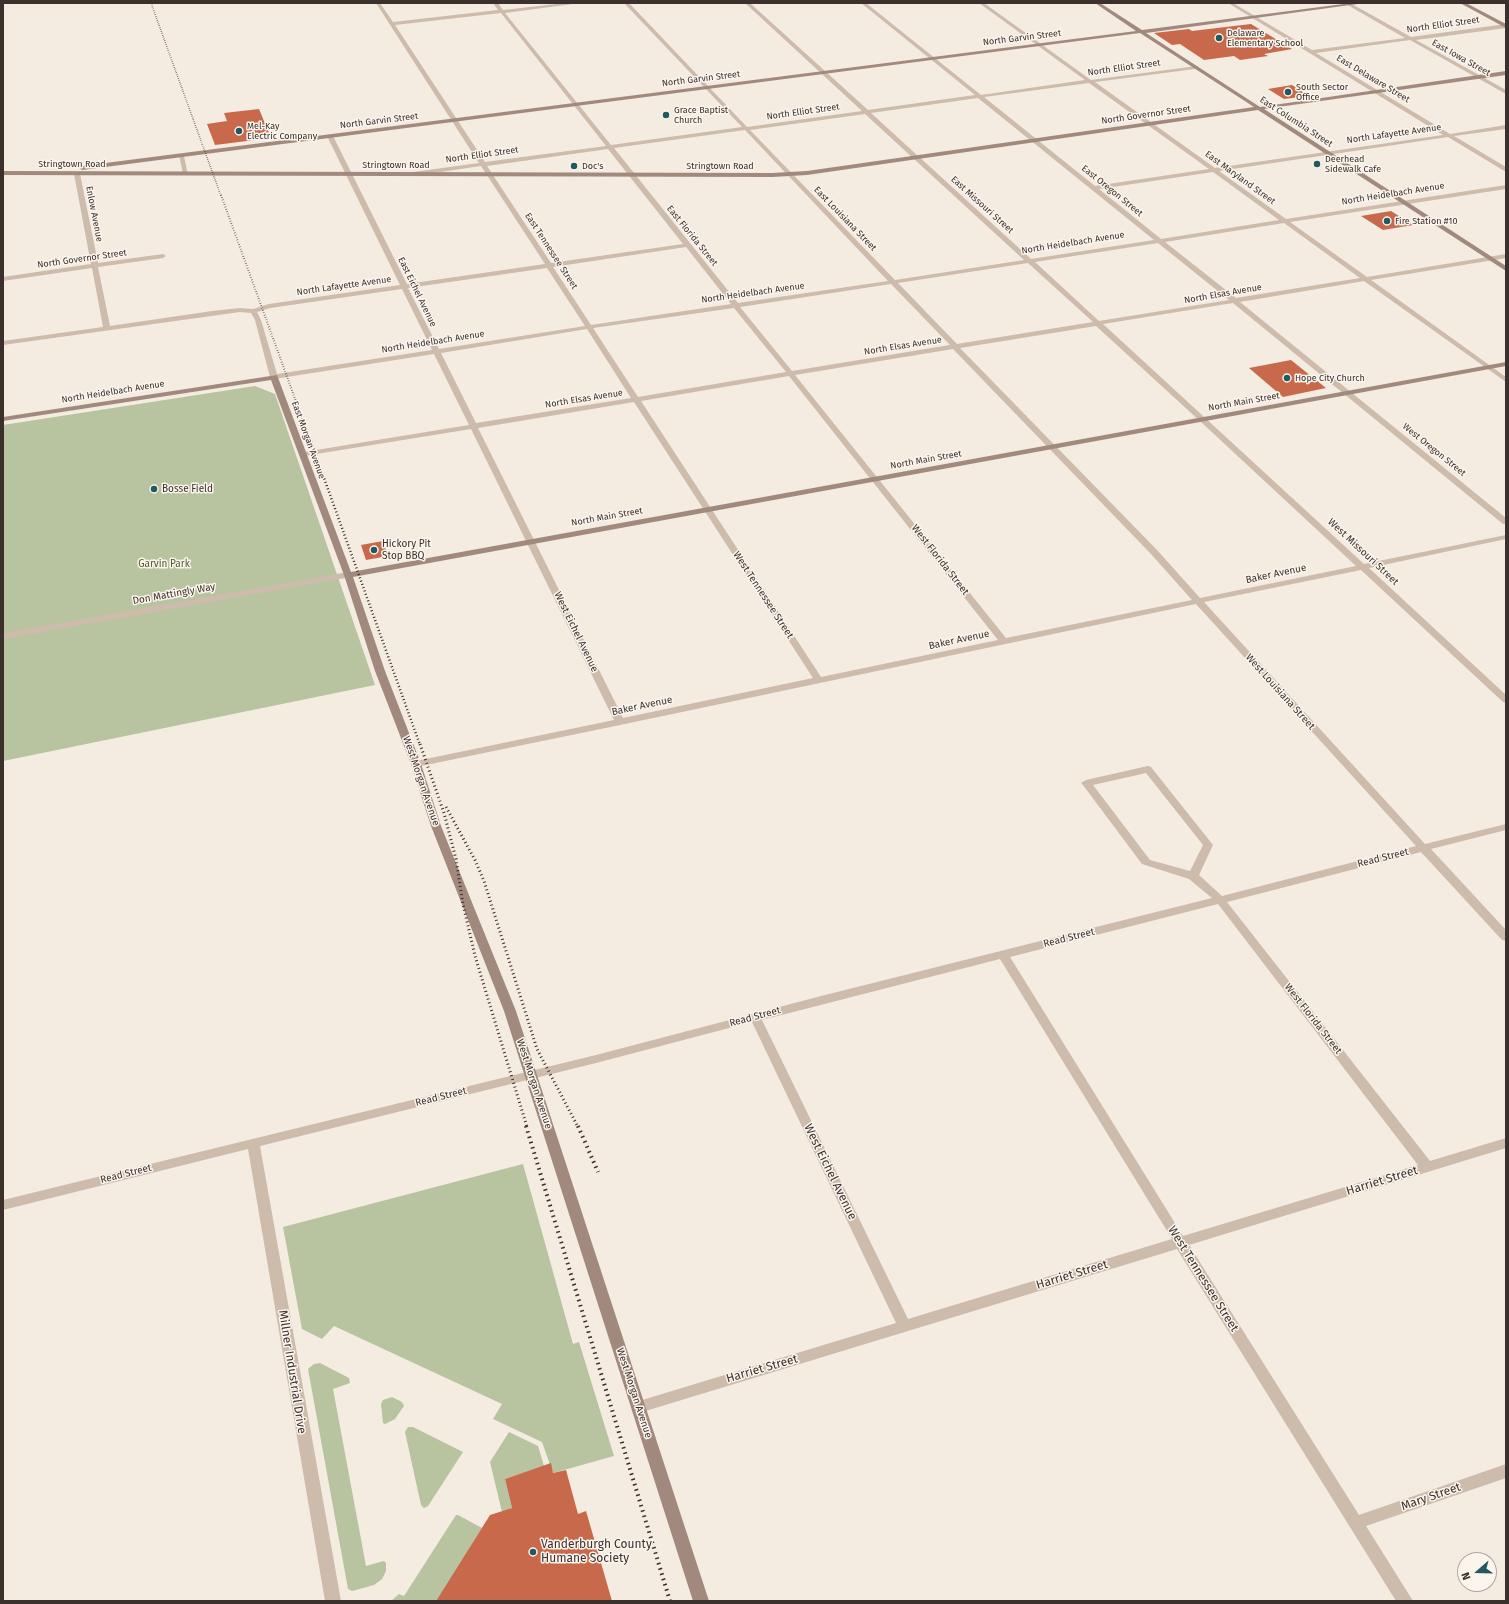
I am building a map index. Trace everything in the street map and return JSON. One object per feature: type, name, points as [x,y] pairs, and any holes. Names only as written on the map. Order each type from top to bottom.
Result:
[{"type":"main road","name":"East Columbia Street","points":[[1097,3],[1506,269]]},
{"type":"main road","name":"North Garvin Street","points":[[41,173],[1363,3]]},
{"type":"main road","points":[[1462,3],[1506,26]]},
{"type":"main road","name":"North Governor Street","points":[[790,174],[816,172],[1506,73]]},
{"type":"main road","name":"Stringtown Road","points":[[3,173],[632,175],[790,174]]},
{"type":"main road","name":"North Main Street","points":[[348,575],[1506,364]]},
{"type":"main road","name":"North Heidelbach Avenue","points":[[3,419],[274,377]]},
{"type":"main road","name":"East Morgan Avenue","points":[[274,377],[348,575]]},
{"type":"main road","name":"West Morgan Avenue","points":[[348,575],[380,671],[416,764],[436,826],[510,1011],[532,1074],[701,1601]]},
{"type":"street","name":"East Tennessee Street","points":[[378,3],[708,510]]},
{"type":"street","name":"East Florida Street","points":[[495,3],[875,479]]},
{"type":"street","points":[[392,24],[578,3]]},
{"type":"street","name":"East Louisiana Street","points":[[626,3],[1052,447]]},
{"type":"street","name":"East Missouri Street","points":[[748,3],[1204,420]]},
{"type":"street","name":"East Oregon Street","points":[[863,3],[1349,393]]},
{"type":"street","name":"East Maryland Street","points":[[981,3],[1506,380]]},
{"type":"street","name":"East Delaware Street","points":[[1230,3],[1506,170]]},
{"type":"street","name":"East Iowa Street","points":[[1348,4],[1506,92]]},
{"type":"street","name":"North Elliot Street","points":[[1312,52],[1506,26]]},
{"type":"street","name":"North Elliot Street","points":[[413,174],[1195,67]]},
{"type":"street","name":"North Lafayette Avenue","points":[[1094,188],[1506,127]]},
{"type":"street","name":"East Eichel Avenue","points":[[330,136],[531,541]]},
{"type":"street","points":[[181,156],[186,174]]},
{"type":"street","name":"Enlow Avenue","points":[[77,174],[108,328]]},
{"type":"street","name":"North Heidelbach Avenue","points":[[274,377],[589,327],[893,282],[1506,187]]},
{"type":"street","name":"North Lafayette Avenue","points":[[3,343],[240,310],[253,311],[269,306],[688,245]]},
{"type":"street","name":"North Governor Street","points":[[3,278],[163,256]]},
{"type":"street","name":"North Elsas Avenue","points":[[304,454],[1506,256]]},
{"type":"street","name":"East Morgan Avenue","points":[[253,311],[258,320],[274,377]]},
{"type":"street","name":"West Oregon Street","points":[[1349,393],[1506,522]]},
{"type":"street","name":"West Missouri Street","points":[[1204,420],[1506,700]]},
{"type":"street","name":"West Louisiana Street","points":[[1052,447],[1198,601],[1363,783],[1506,937]]},
{"type":"street","name":"West Florida Street","points":[[875,479],[1004,642]]},
{"type":"street","name":"West Tennessee Street","points":[[708,510],[819,680]]},
{"type":"street","name":"Baker Avenue","points":[[416,764],[1506,537]]},
{"type":"street","name":"West Eichel Avenue","points":[[531,541],[620,722]]},
{"type":"street","name":"Don Mattingly Way","points":[[3,636],[348,575]]},
{"type":"street","name":"West Florida Street","points":[[1193,876],[1208,845],[1148,769],[1086,783],[1146,862],[1193,876],[1220,900],[1427,1167]]},
{"type":"street","name":"Read Street","points":[[3,1205],[253,1142],[596,1059],[755,1017],[1506,827]]},
{"type":"street","name":"West Tennessee Street","points":[[1003,955],[1180,1242],[1405,1601]]},
{"type":"street","name":"West Eichel Avenue","points":[[755,1017],[905,1326]]},
{"type":"street","name":"Millner Industrial Drive","points":[[253,1142],[333,1601]]},
{"type":"street","name":"Harriet Street","points":[[639,1407],[1506,1143]]},
{"type":"street","name":"Mary Street","points":[[1356,1523],[1506,1471]]},
{"type":"green space","name":"Garvin Park","points":[[255,386],[275,394],[375,685],[3,761],[3,425]]},
{"type":"green space","points":[[523,1164],[573,1344],[579,1342],[614,1456],[553,1473],[542,1442],[493,1419],[502,1404],[334,1326],[322,1339],[302,1329],[283,1227]]},
{"type":"green space","points":[[320,1363],[349,1378],[350,1383],[333,1389],[366,1566],[384,1561],[386,1563],[386,1571],[382,1579],[374,1585],[352,1591],[348,1589],[308,1369],[314,1364]]},
{"type":"green space","points":[[392,1397],[402,1402],[404,1406],[395,1419],[385,1424],[383,1423],[381,1404],[383,1400]]},
{"type":"green space","points":[[408,1427],[413,1427],[463,1452],[428,1506],[424,1508],[421,1505],[405,1432]]},
{"type":"green space","points":[[509,1432],[538,1446],[544,1466],[505,1479],[512,1508],[502,1512],[490,1462]]},
{"type":"green space","points":[[456,1515],[482,1528],[436,1601],[391,1601],[399,1594],[404,1596]]},
{"type":"building","name":"Delaware Elementary School","points":[[1251,24],[1292,49],[1264,54],[1268,56],[1240,60],[1234,56],[1204,60],[1180,44],[1172,45],[1154,33],[1189,29],[1192,31]]},
{"type":"building","name":"South Sector Office","points":[[1292,85],[1309,96],[1284,99],[1268,89]]},
{"type":"building","name":"Mel-Kay Electric Company","points":[[259,109],[271,138],[215,145],[207,124],[227,121],[224,113]]},
{"type":"building","name":"Fire Station #10","points":[[1391,211],[1413,225],[1383,230],[1361,216]]},
{"type":"building","name":"Hope City Church","points":[[1291,360],[1326,388],[1283,397],[1249,368]]},
{"type":"building","name":"Hickory Pit Stop BBQ","points":[[383,541],[388,556],[366,560],[361,545]]},
{"type":"building","name":"Vanderburgh County Humane Society","points":[[551,1463],[553,1473],[566,1470],[578,1514],[586,1511],[612,1601],[436,1601],[490,1515],[512,1508],[505,1479]]},
{"type":"railway","points":[[151,3],[221,196]]},
{"type":"railway","points":[[221,195],[310,440]]},
{"type":"railway","points":[[310,439],[420,745]]},
{"type":"railway","points":[[420,744],[444,813],[456,859],[463,904],[475,956],[527,1127]]},
{"type":"railway","points":[[446,807],[475,860],[484,881],[537,1049],[578,1127]]},
{"type":"railway","points":[[526,1126],[670,1601]]},
{"type":"railway","points":[[578,1126],[598,1172]]},
{"type":"place","name":"Delaware Elementary School","points":[[1219,38]]},
{"type":"place","name":"South Sector Office","points":[[1288,92]]},
{"type":"place","name":"Grace Baptist Church","points":[[666,115]]},
{"type":"place","name":"Mel-Kay Electric Company","points":[[239,131]]},
{"type":"place","name":"Deerhead Sidewalk Cafe","points":[[1317,164]]},
{"type":"place","name":"Doc's","points":[[574,166]]},
{"type":"place","name":"Fire Station #10","points":[[1387,221]]},
{"type":"place","name":"Hope City Church","points":[[1287,378]]},
{"type":"place","name":"Bosse Field","points":[[154,489]]},
{"type":"place","name":"Hickory Pit Stop BBQ","points":[[374,550]]},
{"type":"place","name":"Vanderburgh County Humane Society","points":[[533,1552]]}]
